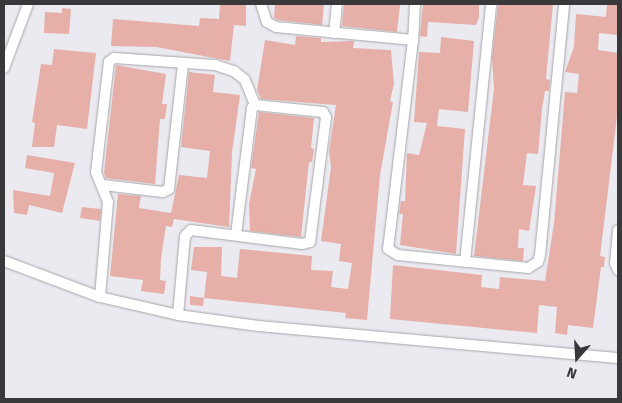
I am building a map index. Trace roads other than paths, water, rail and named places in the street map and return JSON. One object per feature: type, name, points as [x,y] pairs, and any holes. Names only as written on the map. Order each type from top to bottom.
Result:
[{"type":"street","points":[[4,68],[28,4]]},
{"type":"street","points":[[261,4],[267,22],[276,27],[413,40]]},
{"type":"street","points":[[334,33],[337,4]]},
{"type":"street","points":[[415,4],[413,40],[388,249],[398,256],[528,268],[538,262],[564,4]]},
{"type":"street","points":[[465,262],[491,4]]},
{"type":"street","points":[[100,297],[108,202],[103,185],[96,172],[109,62],[114,58],[215,65],[234,71],[252,90],[255,105]]},
{"type":"street","points":[[103,185],[163,192],[169,189],[183,64]]},
{"type":"street","points":[[178,315],[185,236],[191,230],[236,234],[302,244],[312,238],[326,117],[320,110],[255,105],[250,110],[236,234]]},
{"type":"street","points":[[618,230],[615,263],[618,270]]},
{"type":"street","points":[[4,261],[100,297],[178,315],[258,326],[618,358]]}]
